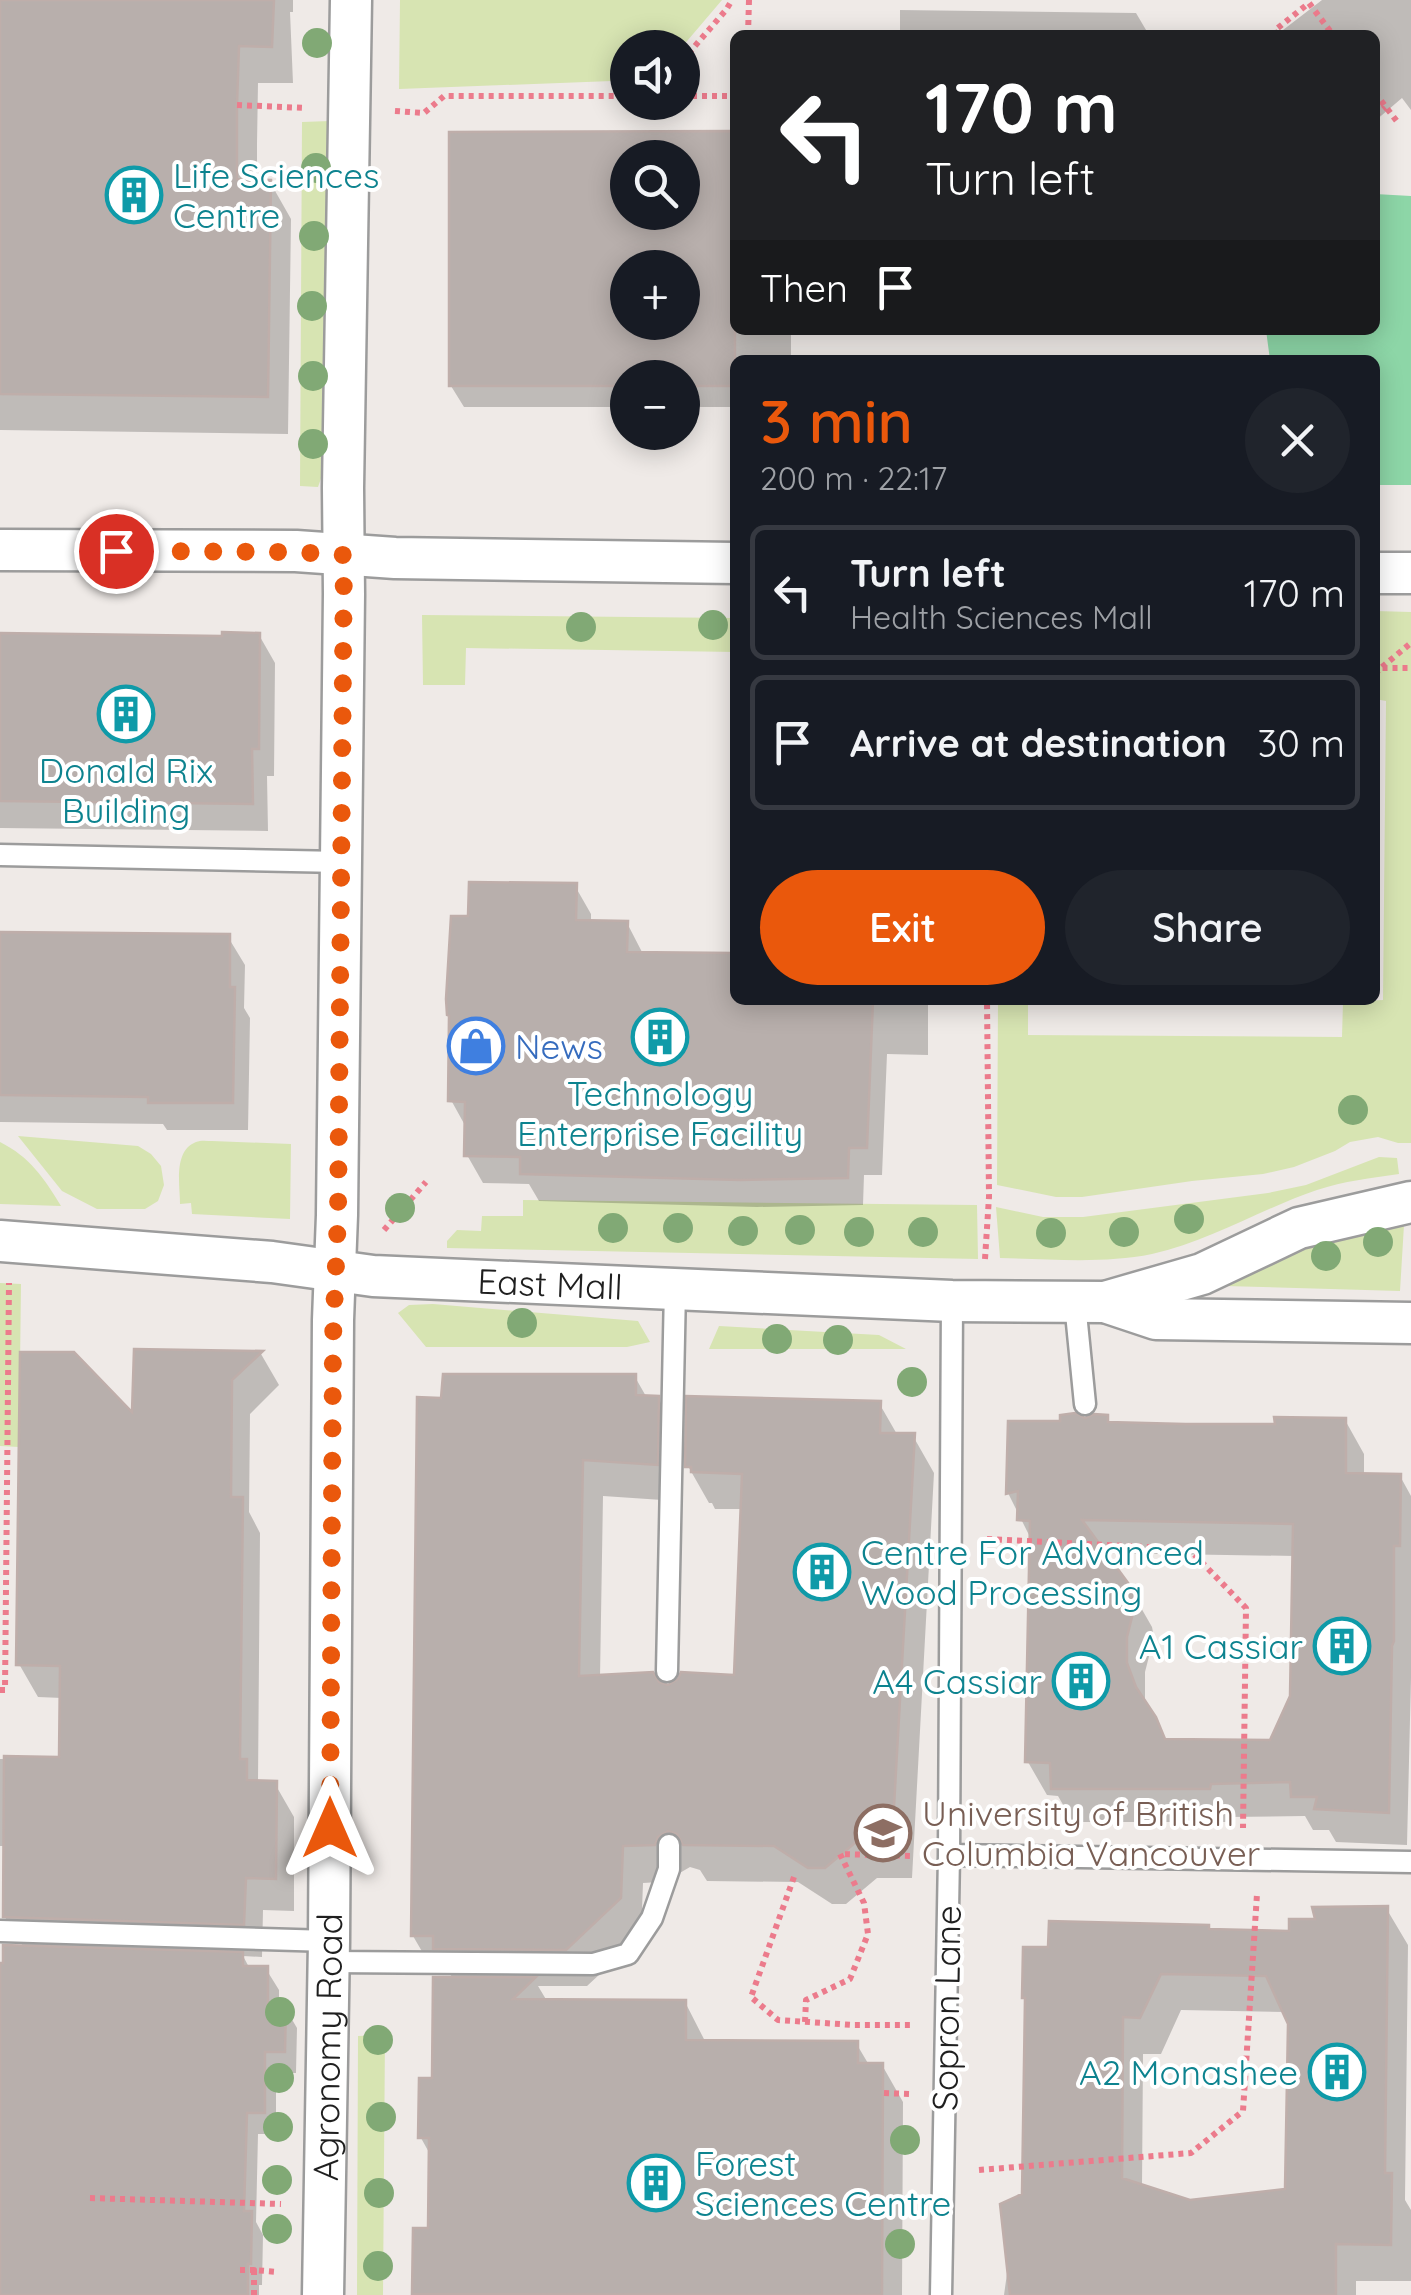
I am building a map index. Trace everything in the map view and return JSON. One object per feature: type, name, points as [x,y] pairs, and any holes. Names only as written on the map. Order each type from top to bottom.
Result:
[{"type":"street","name":"Agronomy Road","points":[[323,2295],[334,1271],[338,1215],[342,488],[352,0]]},
{"type":"street","points":[[0,550],[730,562]]},
{"type":"street","points":[[1380,573],[1411,573]]},
{"type":"street","name":"East Mall","points":[[1090,1302],[1202,1274],[1299,1228],[1411,1202]]},
{"type":"street","name":"East Mall","points":[[6,1242],[272,1262],[392,1277],[952,1301],[1090,1302],[1156,1319],[1411,1323]]},
{"type":"lane","points":[[0,855],[341,862]]},
{"type":"lane","points":[[667,1671],[675,1290]]},
{"type":"lane","name":"Sopron Lane","points":[[940,2295],[950,1855],[952,1301]]},
{"type":"lane","points":[[1085,1404],[1090,1302]]},
{"type":"lane","points":[[0,1931],[593,1964],[628,1954],[652,1918],[670,1869],[668,1845]]},
{"type":"lane","points":[[950,1855],[1411,1862]]},
{"type":"path","points":[[700,40],[732,0]]},
{"type":"path","points":[[748,0],[748,30]]},
{"type":"path","points":[[1276,30],[1309,3],[1329,30]]},
{"type":"path","points":[[390,111],[424,112],[444,96],[610,96]]},
{"type":"path","points":[[700,96],[730,96]]},
{"type":"path","points":[[1380,100],[1399,124]]},
{"type":"path","points":[[237,105],[308,108]]},
{"type":"path","points":[[1380,110],[1385,106]]},
{"type":"path","points":[[1380,669],[1411,643]]},
{"type":"path","points":[[1380,671],[1411,668]]},
{"type":"path","points":[[984,1265],[989,1197],[987,1005]]},
{"type":"path","points":[[377,1239],[426,1182]]},
{"type":"path","points":[[0,1690],[5,1690],[6,1242]]},
{"type":"path","points":[[987,1540],[1188,1550],[1246,1608],[1243,1832]]},
{"type":"path","points":[[805,2022],[806,2000],[850,1978],[868,1934],[864,1903],[840,1854],[920,1856]]},
{"type":"path","points":[[794,1877],[751,1997],[778,2020],[946,2026]]},
{"type":"path","points":[[973,2170],[1191,2153],[1243,2111],[1258,1882]]},
{"type":"path","points":[[884,2093],[916,2094]]},
{"type":"path","points":[[90,2198],[292,2205]]},
{"type":"path","points":[[240,2270],[290,2273]]},
{"type":"path","points":[[254,2270],[255,2295]]},
{"type":"green space","points":[[400,0],[722,0],[696,30],[610,30],[610,81],[399,89]]},
{"type":"green space","points":[[330,121],[325,467],[318,487],[300,486],[302,122]]},
{"type":"green space","points":[[1380,194],[1411,196],[1411,485],[1380,485],[1380,355],[1269,355],[1267,335],[1380,335]]},
{"type":"green space","points":[[1380,611],[1411,612],[1411,1143],[1378,1137],[1350,1142],[1294,1167],[1263,1174],[1082,1197],[1056,1197],[997,1185],[998,1005],[1028,1005],[1028,1035],[1342,1037],[1343,1005],[1380,1005],[1386,701],[1380,700]]},
{"type":"green space","points":[[422,615],[730,618],[730,652],[466,648],[465,685],[423,685]]},
{"type":"green space","points":[[18,1136],[138,1146],[161,1166],[164,1185],[158,1201],[145,1209],[97,1209],[62,1191]]},
{"type":"green space","points":[[0,1142],[35,1169],[61,1206],[0,1204]]},
{"type":"green space","points":[[196,1142],[291,1144],[290,1219],[192,1214],[191,1203],[180,1204],[181,1161],[189,1146]]},
{"type":"green space","points":[[1379,1157],[1397,1158],[1399,1174],[1317,1190],[1215,1233],[1152,1254],[1115,1259],[1000,1258],[996,1207],[1043,1217],[1083,1217],[1268,1193],[1306,1185]]},
{"type":"green space","points":[[523,1200],[977,1205],[978,1259],[447,1248],[447,1241],[457,1230],[481,1231],[482,1216],[523,1216]]},
{"type":"green space","points":[[1404,1225],[1400,1291],[1225,1286],[1328,1239],[1370,1227]]},
{"type":"green space","points":[[0,1283],[21,1284],[19,1447],[0,1446]]},
{"type":"green space","points":[[409,1305],[638,1321],[650,1342],[627,1347],[426,1347],[398,1313]]},
{"type":"green space","points":[[719,1326],[879,1335],[906,1349],[709,1349]]},
{"type":"green space","points":[[385,2035],[383,2295],[357,2295],[358,2036]]},
{"type":"building","name":"Life Sciences Centre","points":[[0,0],[274,0],[272,47],[239,46],[237,105],[237,179],[271,180],[268,397],[0,394]]},
{"type":"building","points":[[730,131],[730,335],[735,335],[735,355],[730,355],[730,386],[700,386],[700,360],[610,360],[610,386],[449,386],[449,132]]},
{"type":"building","name":"Donald Rix Building","points":[[222,632],[260,633],[259,749],[252,749],[253,804],[0,801],[0,633],[222,636]]},
{"type":"building","name":"Technology Enterprise Facility","points":[[469,882],[577,883],[576,920],[628,921],[627,952],[730,953],[730,1005],[873,1005],[867,1148],[849,1148],[848,1178],[740,1180],[520,1174],[520,1157],[464,1156],[465,1102],[448,1101],[446,999],[451,916],[468,916]]},
{"type":"building","points":[[0,932],[230,934],[230,987],[235,987],[233,1103],[148,1103],[148,1097],[0,1095]]},
{"type":"building","points":[[134,1349],[263,1351],[232,1380],[231,1497],[243,1497],[240,1759],[247,1759],[247,1780],[277,1781],[276,1879],[246,1878],[244,1925],[3,1917],[4,1756],[59,1757],[60,1666],[16,1665],[20,1352],[74,1352],[132,1412]]},
{"type":"building","name":"Centre For Advanced Wood Processing","points":[[443,1374],[636,1374],[636,1395],[659,1396],[658,1465],[583,1460],[579,1676],[653,1672],[659,1682],[668,1685],[681,1672],[734,1675],[742,1474],[691,1472],[691,1467],[685,1467],[686,1396],[881,1401],[880,1433],[915,1433],[892,1842],[856,1842],[825,1868],[808,1868],[774,1846],[683,1845],[677,1834],[668,1831],[658,1837],[655,1845],[623,1846],[621,1898],[566,1950],[433,1949],[433,1936],[411,1936],[417,1397],[441,1398]]},
{"type":"building","points":[[1060,1415],[1108,1415],[1108,1422],[1185,1424],[1275,1424],[1274,1417],[1346,1418],[1346,1473],[1401,1474],[1400,1546],[1394,1546],[1389,1813],[1314,1809],[1317,1797],[1291,1797],[1290,1782],[1211,1784],[1210,1789],[1051,1789],[1050,1763],[1025,1762],[1030,1521],[1017,1520],[1018,1491],[1006,1494],[1008,1421],[1060,1421]],"holes":[[[1082,1520],[1293,1524],[1290,1696],[1270,1740],[1165,1739],[1127,1663],[1134,1591]]]},
{"type":"building","points":[[1388,1906],[1385,2173],[1392,2173],[1391,2245],[1336,2244],[1336,2295],[1010,2295],[1000,2204],[1022,2194],[1023,1947],[1048,1947],[1049,1921],[1289,1931],[1289,1919],[1315,1919],[1312,1907]],"holes":[[[1161,1974],[1266,1976],[1288,2024],[1285,2189],[1190,2200],[1122,2178],[1123,2017],[1140,2018]]]},
{"type":"building","points":[[3,1945],[243,1952],[243,1966],[268,1966],[268,2004],[286,2004],[285,2052],[265,2052],[265,2113],[247,2113],[244,2211],[252,2211],[248,2295],[0,2295]]},
{"type":"building","name":"Forest Sciences Centre","points":[[433,1977],[536,1977],[513,1999],[686,2000],[686,2040],[858,2041],[858,2063],[883,2063],[882,2295],[412,2294],[413,2228],[428,2228],[429,2138],[418,2138],[419,2078],[432,2078]]},
{"type":"place","name":"Life Sciences Centre","points":[[134,195]]},
{"type":"place","name":"Donald Rix Building","points":[[126,714]]},
{"type":"place","name":"Technology Enterprise Facility","points":[[660,1037]]},
{"type":"place","name":"News","points":[[476,1046]]},
{"type":"place","name":"Centre For Advanced Wood Processing","points":[[822,1572]]},
{"type":"place","name":"A1 Cassiar","points":[[1342,1646]]},
{"type":"place","name":"A4 Cassiar","points":[[1081,1681]]},
{"type":"place","name":"University of British Columbia Vancouver","points":[[883,1833]]},
{"type":"place","name":"A2 Monashee","points":[[1337,2072]]},
{"type":"place","name":"Forest Sciences Centre","points":[[656,2183]]},
{"type":"route","points":[[116,551],[344,555],[330,1828]]}]
